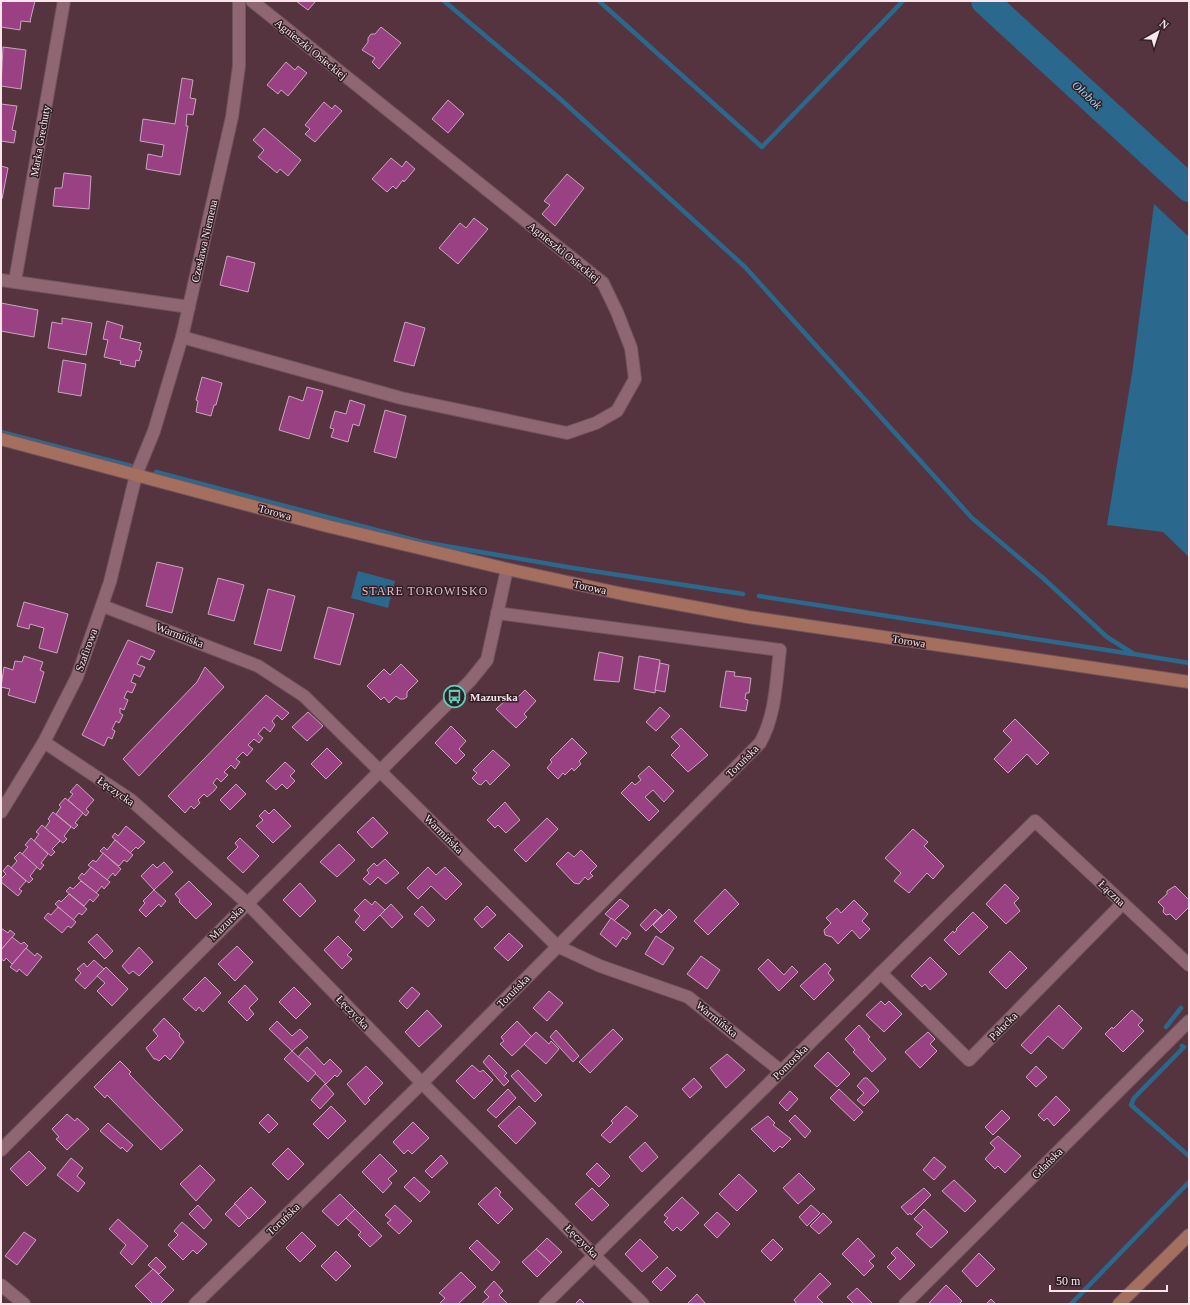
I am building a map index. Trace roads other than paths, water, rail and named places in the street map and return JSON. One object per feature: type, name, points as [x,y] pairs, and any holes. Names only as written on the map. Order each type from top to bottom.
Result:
[{"type":"street","name":"Marka Grechuty","points":[[15,281],[64,1]]},
{"type":"street","name":"Czesława Niemena","points":[[136,475],[154,431],[182,337],[232,117],[239,66],[239,1]]},
{"type":"street","name":"Agnieszki Osieckiej","points":[[182,337],[401,398],[567,433],[596,423],[617,411],[635,379],[631,348],[617,312],[603,283],[252,1]]},
{"type":"street","points":[[1,280],[189,307]]},
{"type":"street","name":"Torowa","points":[[1,439],[327,526],[507,569],[623,594],[748,617],[1189,682]]},
{"type":"street","name":"Szafirowa","points":[[1,812],[44,742],[77,677],[103,606],[136,475]]},
{"type":"street","name":"Mazurska","points":[[1,1150],[379,770],[470,681],[487,660],[507,569]]},
{"type":"street","name":"Warmińska","points":[[103,606],[258,666],[304,696],[557,946],[600,966],[688,996],[781,1071]]},
{"type":"street","name":"Toruńska","points":[[195,1304],[422,1083],[760,744],[766,732],[773,706],[780,650],[497,613]]},
{"type":"street","name":"Łęczycka","points":[[44,742],[130,800],[247,903],[422,1083],[595,1254],[643,1304]]},
{"type":"street","name":"Łączna","points":[[1035,821],[1189,965]]},
{"type":"street","name":"Pomorska","points":[[544,1304],[1035,821]]},
{"type":"street","name":"Pałucka","points":[[881,973],[969,1060],[1123,903]]},
{"type":"street","name":"Gdańska","points":[[905,1304],[1189,1021]]},
{"type":"street","points":[[1119,1304],[1189,1235]]},
{"type":"street","points":[[1,1285],[24,1304]]},
{"type":"water","points":[[1154,204],[1189,237],[1189,557],[1163,532],[1107,525],[1133,367]]},
{"type":"water","points":[[358,571],[395,581],[388,608],[351,598]]},
{"type":"waterway","points":[[444,1],[558,97],[745,267],[972,518],[1043,578],[1107,637],[1134,654],[1189,663]]},
{"type":"waterway","points":[[599,1],[762,147],[903,1]]},
{"type":"waterway","name":"Ołobok","points":[[985,1],[1189,188]]},
{"type":"waterway","points":[[1,432],[131,466]]},
{"type":"waterway","points":[[156,472],[422,542],[573,568],[743,594]]},
{"type":"waterway","points":[[759,596],[1132,654]]},
{"type":"waterway","points":[[1166,1027],[1181,1008]]},
{"type":"waterway","points":[[1182,1046],[1184,1047],[1134,1098],[1131,1105],[1189,1156]]},
{"type":"waterway","points":[[1071,1304],[1189,1182]]},
{"type":"place","name":"Mazurska","points":[[454,697]]},
{"type":"district","name":"STARE TOROWISKO","points":[[425,591]]}]
